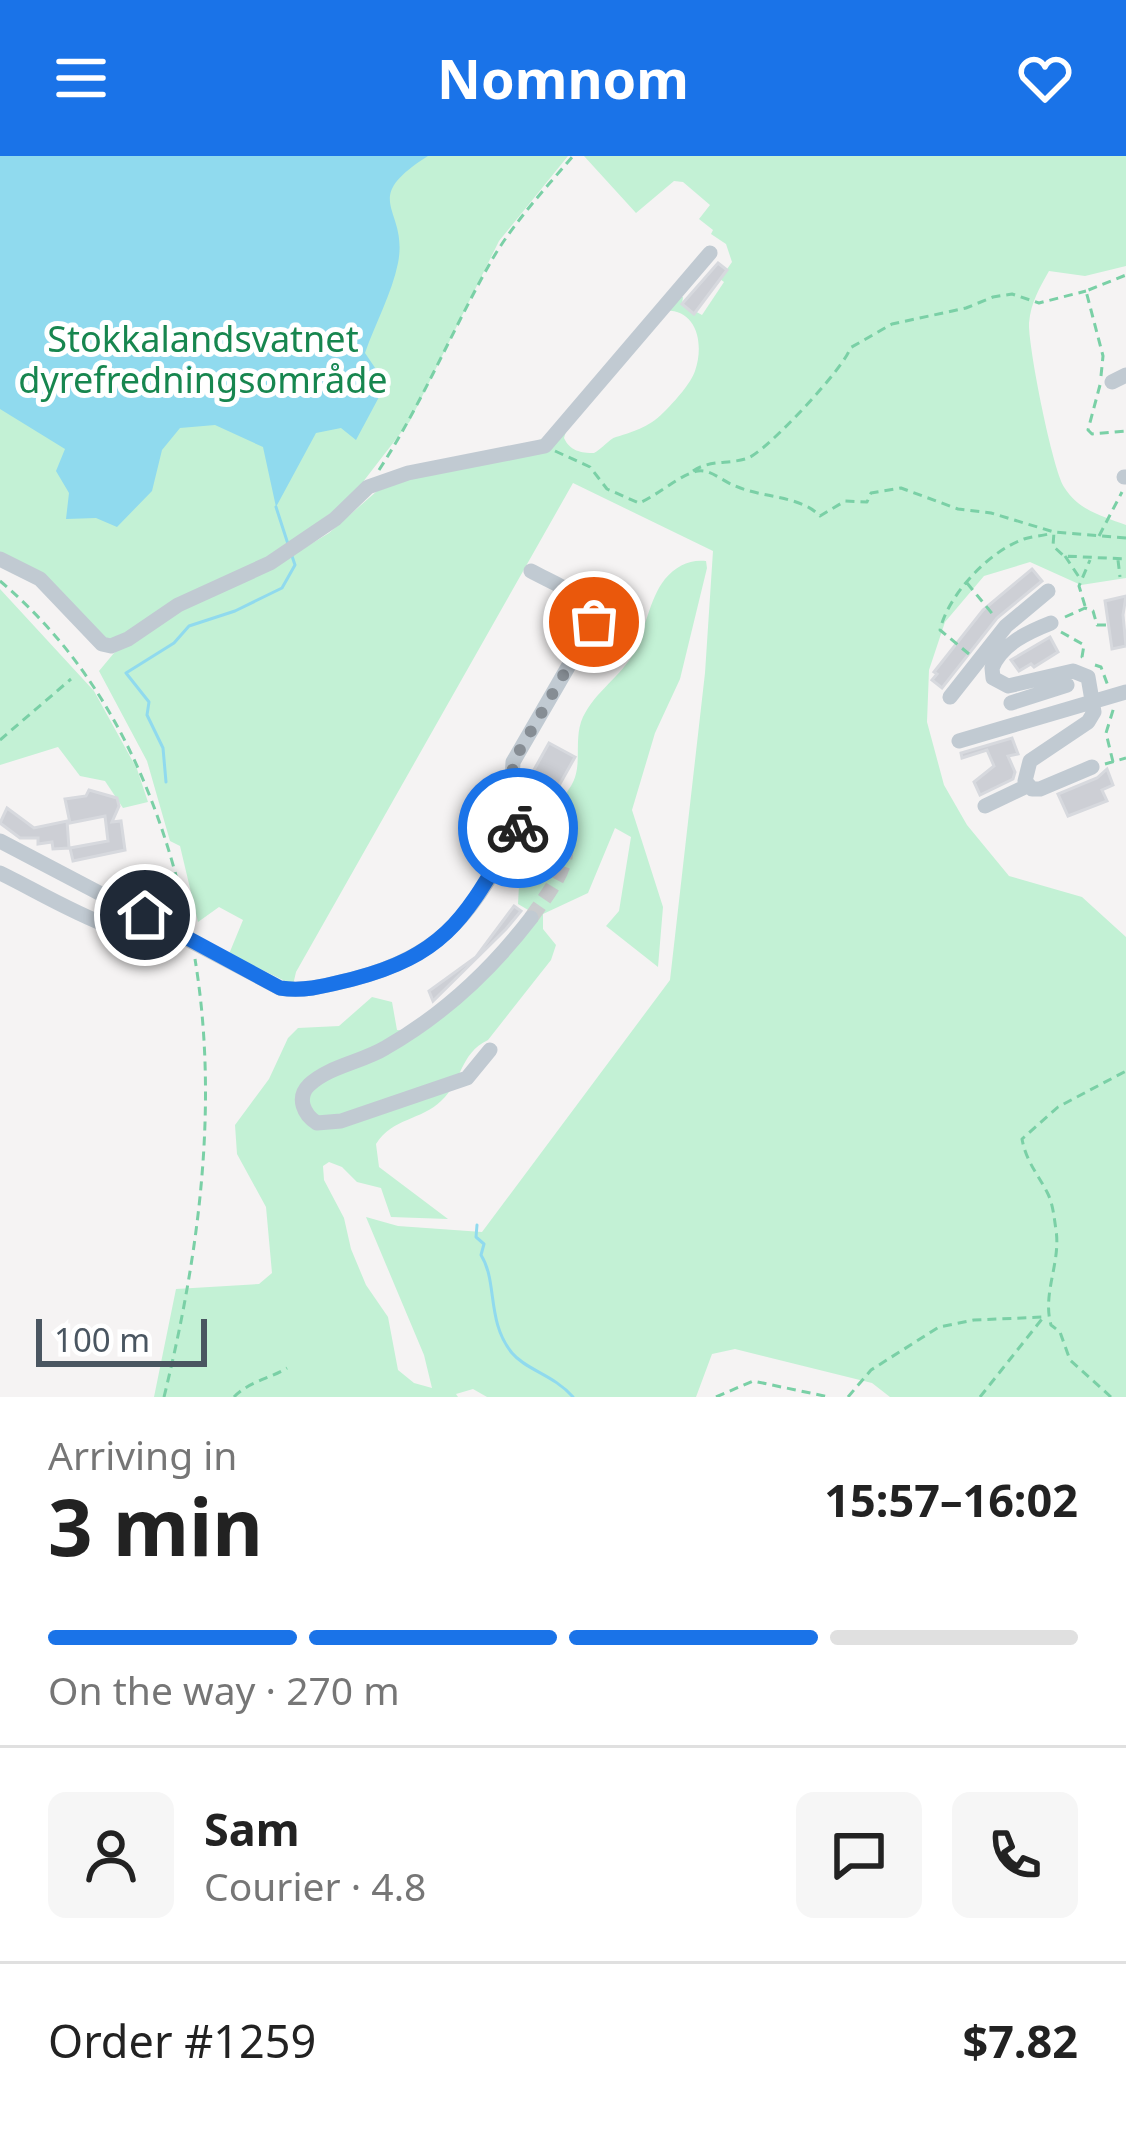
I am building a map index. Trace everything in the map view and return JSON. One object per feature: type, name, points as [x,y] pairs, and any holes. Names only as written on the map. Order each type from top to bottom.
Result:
[{"type":"street","points":[[0,559],[40,579],[93,636],[111,646],[128,639],[178,605],[270,563],[335,519],[368,487],[407,473],[545,446],[710,253]]},
{"type":"street","points":[[1,841],[280,988],[303,991],[401,964],[436,944],[458,923],[536,814],[512,780],[513,762],[594,622],[586,603],[531,571]]},
{"type":"street","points":[[950,697],[1020,614],[1048,591]]},
{"type":"street","points":[[1020,614],[1031,631]]},
{"type":"street","points":[[1052,623],[1031,631],[997,658],[994,678],[1008,686],[1067,685]]},
{"type":"street","points":[[1011,703],[1082,672],[1088,677],[1094,712],[1088,722],[1030,761],[1025,770],[1027,786]]},
{"type":"street","points":[[958,741],[1119,695]]},
{"type":"street","points":[[985,806],[1027,786],[1054,786],[1092,767]]},
{"type":"street","points":[[0,873],[126,933],[186,937]]},
{"type":"street","points":[[490,1050],[467,1078],[340,1121],[317,1123],[304,1110],[302,1098],[311,1083],[379,1052],[440,1010],[491,967],[531,918]]},
{"type":"path","points":[[368,487],[416,412],[494,256],[573,156]]},
{"type":"path","points":[[545,446],[590,467],[607,489],[639,502],[660,495],[703,464],[749,457],[761,450],[815,397],[849,358],[850,348],[892,324],[1012,294],[1039,303],[1126,275]]},
{"type":"path","points":[[1086,291],[1103,356],[1088,430],[1092,434],[1126,431]]},
{"type":"path","points":[[690,472],[702,470],[755,494],[808,505],[820,516],[845,501],[866,502],[872,493],[894,486],[958,509],[991,513],[1054,532],[1126,538]]},
{"type":"path","points":[[1098,538],[1125,479]]},
{"type":"path","points":[[1054,532],[1054,546],[1080,578],[1085,608]]},
{"type":"path","points":[[962,650],[940,630],[967,583],[999,553],[1023,539],[1054,532]]},
{"type":"path","points":[[1065,556],[1126,559]]},
{"type":"path","points":[[1080,578],[1091,557]]},
{"type":"path","points":[[1118,558],[1120,577]]},
{"type":"path","points":[[0,581],[66,646],[122,730],[154,804],[186,937],[205,1052],[204,1159],[192,1255],[164,1397]]},
{"type":"path","points":[[967,583],[991,613]]},
{"type":"path","points":[[1082,657],[1084,646],[1052,623],[1085,608],[1093,611],[1097,626],[1109,625]]},
{"type":"path","points":[[1101,668],[1119,695]]},
{"type":"path","points":[[0,740],[71,679]]},
{"type":"path","points":[[1113,762],[1106,733],[1114,716]]},
{"type":"path","points":[[1092,767],[1126,758]]},
{"type":"path","points":[[1111,1397],[1070,1360],[1060,1332],[1051,1325],[1046,1310],[1058,1245],[1055,1222],[1050,1196],[1028,1161],[1022,1139],[1058,1107],[1126,1071]]},
{"type":"path","points":[[848,1397],[871,1370],[939,1327],[1045,1316],[980,1397]]},
{"type":"path","points":[[234,1397],[247,1385],[286,1368]]},
{"type":"path","points":[[716,1397],[753,1381],[829,1397]]},
{"type":"green space","name":"Stokkalandsvatnet dyrefredningsområde","points":[[0,156],[568,156],[499,241],[410,421],[349,500],[267,559],[120,640],[101,639],[42,575],[0,558]]},
{"type":"green space","points":[[584,156],[1126,156],[1126,266],[1085,276],[1049,271],[1029,323],[1059,475],[1083,507],[1126,525],[1126,578],[1081,585],[1030,562],[984,576],[945,622],[929,670],[927,722],[944,785],[967,825],[1009,876],[1082,897],[1126,937],[1126,1397],[890,1397],[872,1383],[735,1349],[712,1354],[696,1397],[487,1397],[473,1389],[456,1394],[458,1397],[154,1397],[176,1289],[259,1284],[272,1273],[266,1207],[237,1154],[235,1125],[269,1079],[288,1038],[298,1028],[339,1026],[372,997],[392,1002],[397,1030],[414,1031],[535,914],[518,904],[519,885],[506,877],[511,864],[571,786],[577,771],[581,722],[632,656],[660,587],[679,567],[706,561],[680,679],[655,733],[632,810],[663,907],[658,967],[606,926],[619,911],[631,837],[615,828],[588,893],[543,914],[543,929],[556,945],[551,960],[488,1040],[466,1060],[441,1101],[390,1129],[376,1144],[379,1167],[448,1219],[391,1217],[381,1188],[357,1182],[329,1162],[323,1166],[324,1180],[344,1218],[366,1285],[388,1317],[398,1370],[414,1383],[432,1388],[424,1355],[366,1217],[398,1226],[482,1232],[670,980],[705,673],[713,551],[573,483],[296,972],[293,985],[229,954],[243,920],[219,907],[198,922],[180,846],[170,841],[147,761],[99,671],[114,653],[183,610],[329,533],[385,484],[499,457],[567,428],[564,438],[569,446],[594,453],[613,438],[649,424],[670,406],[695,371],[698,338],[682,314],[660,311],[675,297],[683,297],[682,304],[702,315],[732,262],[726,244],[699,219],[710,205],[683,182],[674,181],[636,213]]},
{"type":"green space","points":[[0,589],[94,691],[137,769],[148,802],[123,808],[105,781],[80,776],[58,747],[0,765]]},
{"type":"water","name":"Stokkalandsvatnet dyrefredningsområde","points":[[0,156],[428,156],[407,171],[390,195],[400,244],[398,263],[365,353],[386,384],[356,440],[341,428],[316,433],[276,507],[263,447],[215,425],[180,428],[162,450],[152,491],[117,527],[96,518],[66,519],[69,493],[56,471],[65,449],[0,409]]},
{"type":"building","points":[[718,263],[727,270],[694,314],[682,304]]},
{"type":"building","points":[[1032,569],[1042,581],[997,618],[942,688],[932,680],[983,610]]},
{"type":"building","points":[[1126,596],[1126,646],[1112,649],[1105,601]]},
{"type":"building","points":[[1050,637],[1058,652],[1019,671],[1011,660]]},
{"type":"building","points":[[1012,738],[1018,754],[1008,756],[1013,779],[980,795],[974,782],[994,766],[987,750],[962,758],[961,753]]},
{"type":"building","points":[[549,743],[575,757],[556,791],[530,777]]},
{"type":"building","points":[[1107,769],[1113,785],[1102,790],[1107,801],[1068,816],[1058,794]]},
{"type":"building","points":[[89,790],[117,798],[112,822],[121,821],[125,850],[73,861],[70,848],[108,841],[105,816],[70,823],[65,799],[86,796]]},
{"type":"building","points":[[7,808],[34,828],[67,821],[69,848],[53,849],[52,842],[38,844],[38,838],[20,838],[0,823]]},
{"type":"building","points":[[514,906],[521,911],[506,929],[433,1001],[429,991],[476,957]]},
{"type":"waterway","points":[[276,507],[288,544]]},
{"type":"waterway","points":[[166,782],[163,748],[147,715],[149,702],[126,673],[174,643],[189,626],[282,588],[295,565],[291,553]]},
{"type":"waterway","points":[[477,1225],[476,1237],[484,1244],[481,1255],[504,1341],[518,1359],[573,1397]]},
{"type":"tunnel","points":[[531,918],[556,880],[566,853],[558,829],[544,818]]},
{"type":"way so far","points":[[518,828],[528,810],[512,780],[513,762],[594,622]]},
{"type":"route","points":[[145,915],[280,988],[303,991],[376,973],[436,944],[468,909],[518,828]]}]
